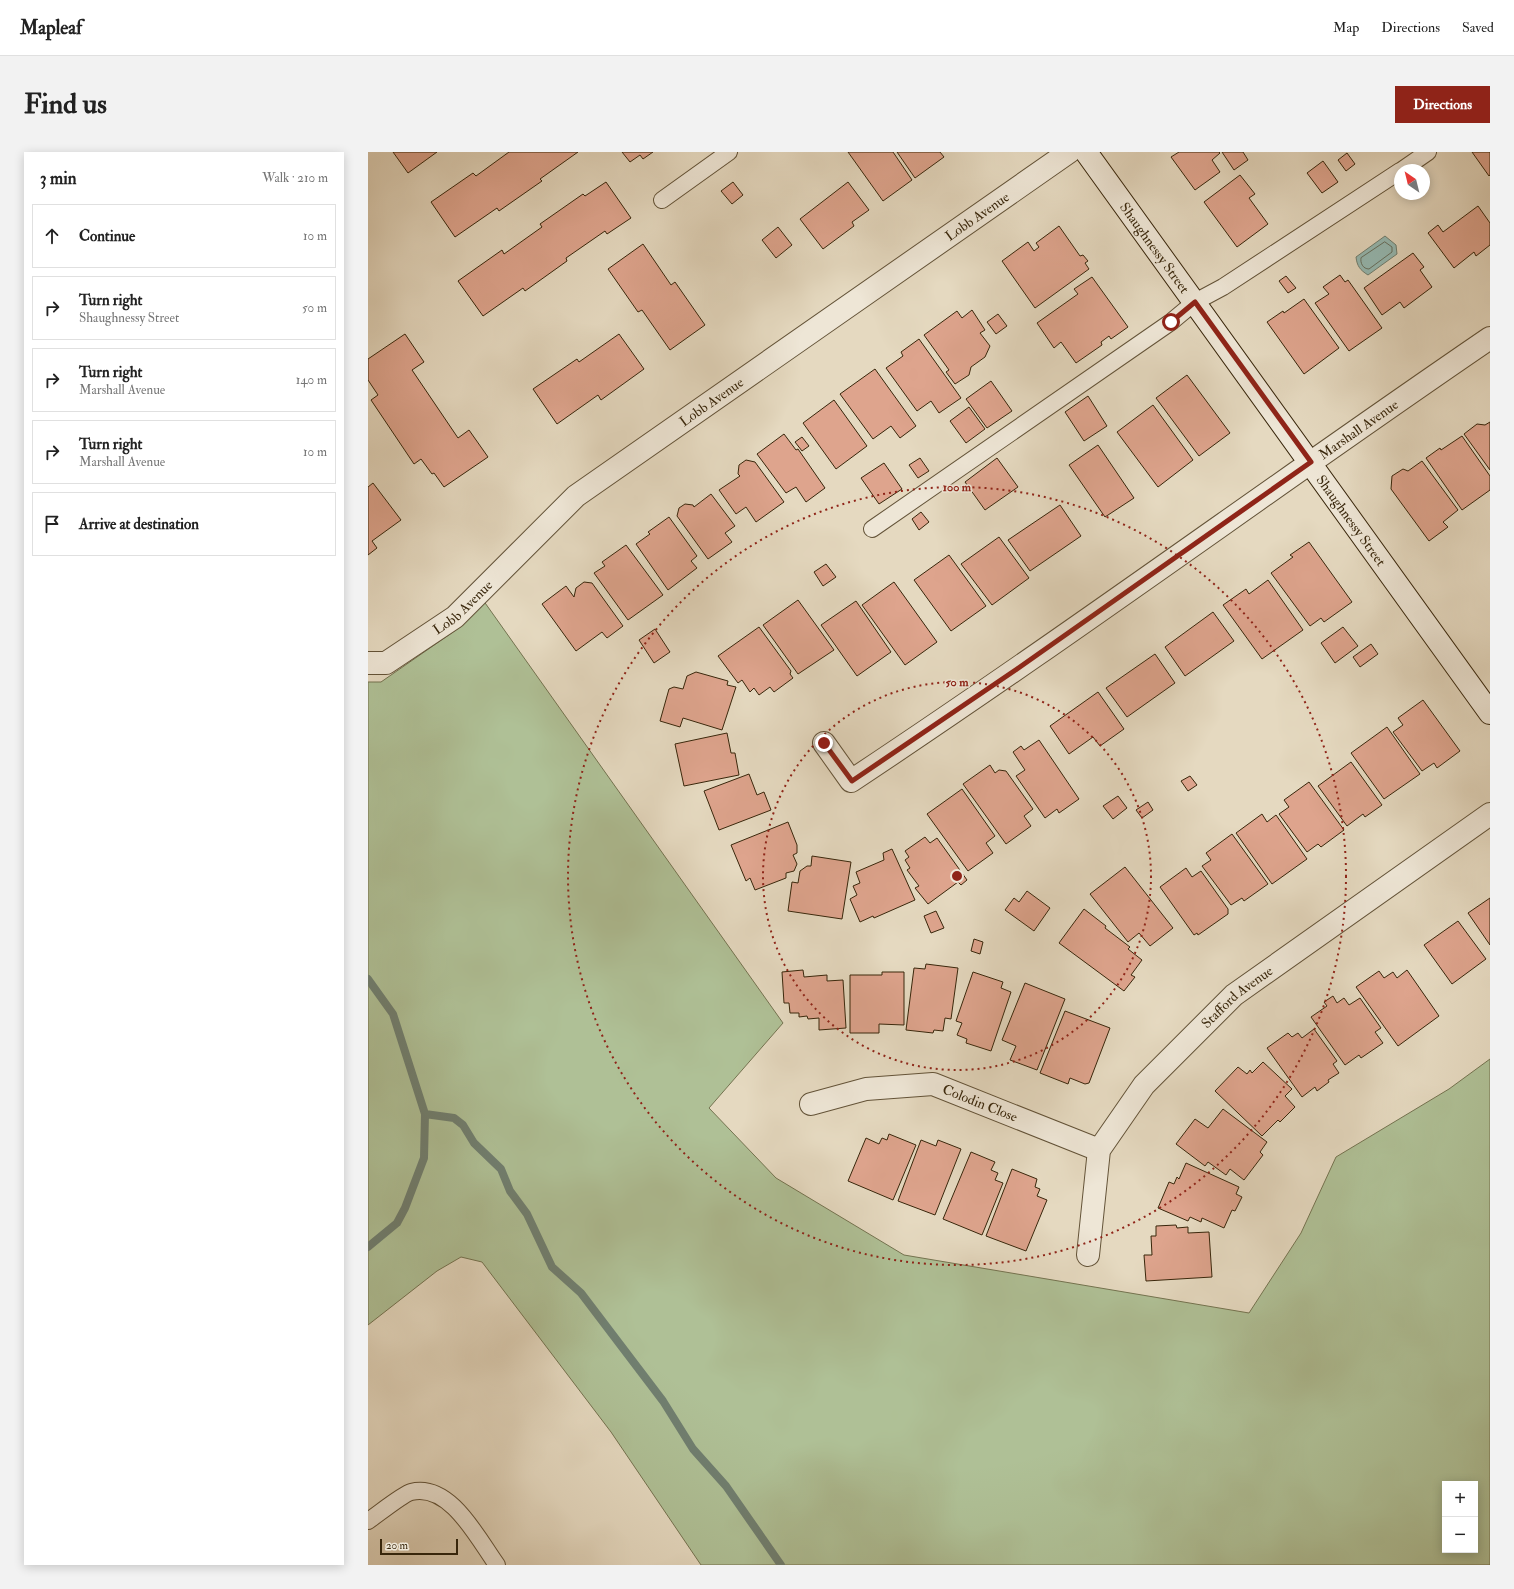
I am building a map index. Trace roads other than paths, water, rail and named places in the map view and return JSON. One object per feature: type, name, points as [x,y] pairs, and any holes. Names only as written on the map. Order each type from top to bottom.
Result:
[{"type":"street","name":"Lobb Avenue","points":[[368,663],[386,663],[455,617],[576,496],[1069,152]]},
{"type":"street","name":"Shaughnessy Street","points":[[1086,152],[1311,462],[1490,713]]},
{"type":"street","name":"Marshall Avenue","points":[[824,743],[852,781],[1010,673],[1490,338]]},
{"type":"street","name":"Stafford Avenue","points":[[1088,1254],[1099,1150],[1144,1085],[1234,995],[1490,814]]},
{"type":"street","name":"Colodin Close","points":[[811,1104],[866,1089],[933,1084],[1099,1150]]},
{"type":"lane","points":[[662,200],[729,152]]},
{"type":"lane","points":[[1411,164],[1428,152]]},
{"type":"lane","points":[[872,529],[1171,322],[1195,302],[1223,287],[1394,176]]},
{"type":"lane","points":[[368,1521],[410,1492],[424,1490],[437,1493],[457,1509],[497,1565]]},
{"type":"water","points":[[1385,236],[1396,245],[1397,254],[1368,275],[1359,268],[1356,257]]},
{"type":"waterway","points":[[368,979],[393,1014],[425,1114],[454,1118],[463,1125],[474,1143],[501,1169],[510,1191],[527,1214],[552,1267],[581,1293],[663,1401],[693,1449],[726,1486],[781,1565]]},
{"type":"waterway","points":[[368,1247],[397,1223],[405,1208],[424,1158],[425,1114]]}]
